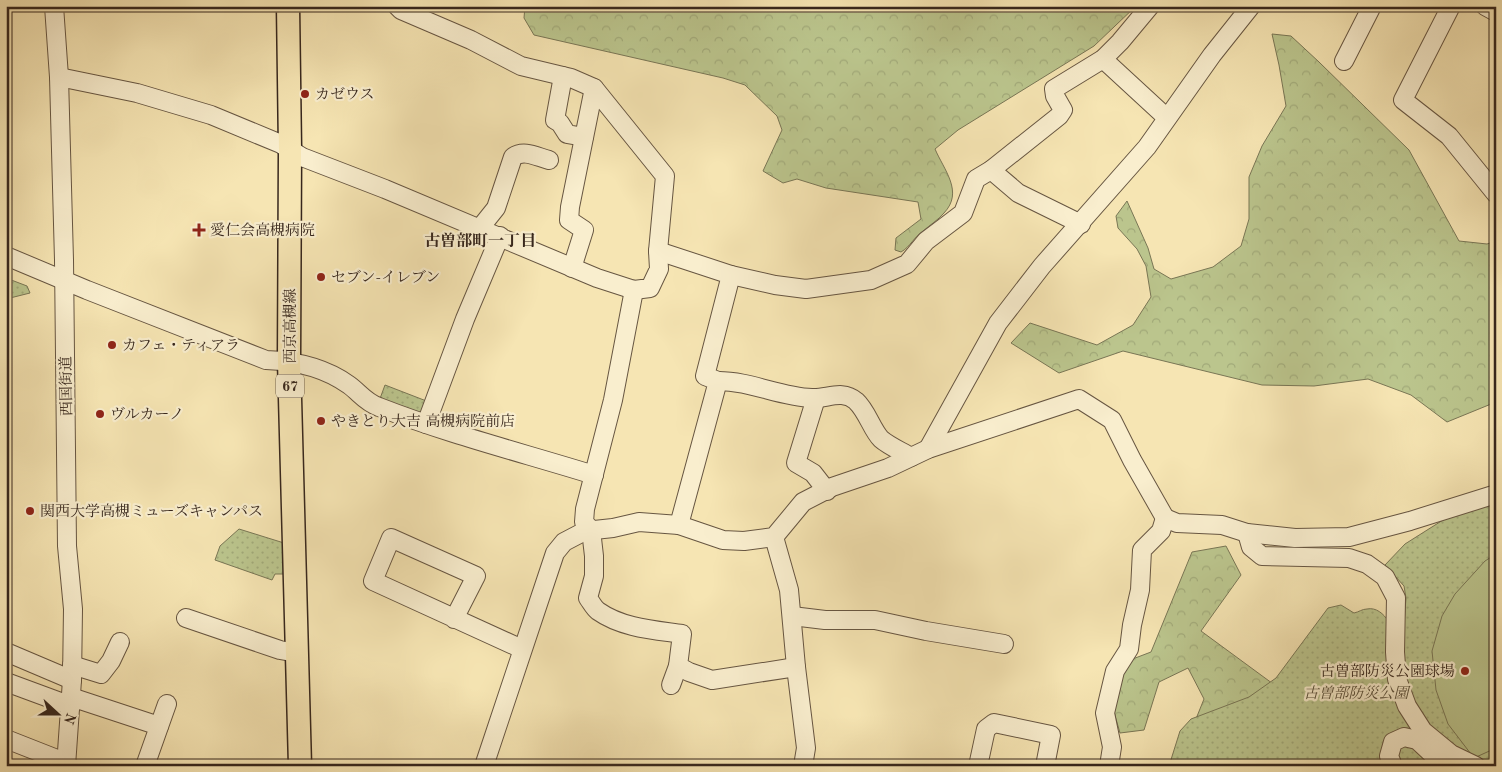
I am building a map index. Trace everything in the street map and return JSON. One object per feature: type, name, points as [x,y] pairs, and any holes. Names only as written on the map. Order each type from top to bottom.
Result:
[{"type":"main road","name":"西京高槻線","points":[[288,6],[290,150],[289,361],[300,766]]},
{"type":"street","name":"西国街道","points":[[54,6],[59,77],[64,280],[67,546],[73,609],[71,687],[66,764]]},
{"type":"street","points":[[59,77],[137,93],[187,107],[248,130],[302,157],[385,188],[572,268],[634,290],[650,288],[660,269],[658,251],[665,176],[594,88],[564,76],[521,66],[471,40],[401,10],[397,6]]},
{"type":"street","points":[[658,251],[731,275],[775,285],[806,288],[871,280],[907,264],[926,241],[963,213],[976,179],[991,170],[1059,116],[1064,110],[1055,96],[1054,89],[1103,59],[1150,6]]},
{"type":"street","points":[[1344,61],[1372,6]]},
{"type":"street","points":[[1451,6],[1403,100],[1449,136],[1496,194]]},
{"type":"street","points":[[1485,6],[1496,12]]},
{"type":"street","points":[[928,449],[998,323],[1042,266],[1147,148],[1212,55],[1250,7]]},
{"type":"street","points":[[1103,59],[1167,118]]},
{"type":"street","points":[[564,76],[555,120],[560,123],[567,134],[584,137]]},
{"type":"street","points":[[572,268],[584,230],[570,220],[570,207],[594,88]]},
{"type":"street","points":[[480,228],[496,208],[514,158],[518,154],[524,153],[549,160]]},
{"type":"street","points":[[991,170],[1018,193],[1081,224]]},
{"type":"street","points":[[426,424],[465,319],[500,236]]},
{"type":"street","points":[[6,256],[266,360],[289,361],[328,372],[350,386],[362,398],[376,407],[594,475]]},
{"type":"street","points":[[731,275],[705,376],[718,381],[733,381],[793,396],[816,398],[838,394],[855,401],[880,438],[911,457]]},
{"type":"street","points":[[634,290],[613,400],[585,509],[584,522],[591,530],[594,576],[588,598],[598,610],[621,622],[638,628],[682,634],[678,666],[671,685]]},
{"type":"street","points":[[679,525],[718,381]]},
{"type":"street","points":[[816,398],[796,463],[813,473],[827,491]]},
{"type":"street","points":[[484,766],[555,553],[564,542],[585,530],[639,522],[679,525],[723,540],[744,541],[774,537],[803,502],[832,487],[888,468],[928,449],[1079,399],[1112,420],[1165,518],[1177,523],[1222,525],[1247,533],[1295,538],[1349,537],[1410,521],[1496,494]]},
{"type":"street","points":[[1109,766],[1112,747],[1105,713],[1115,671],[1129,649],[1140,590],[1142,550],[1161,531],[1165,518]]},
{"type":"street","points":[[1247,533],[1251,547],[1262,556],[1349,558],[1367,564],[1385,577],[1396,598],[1395,652],[1397,679],[1407,706],[1423,731],[1451,754],[1476,766]]},
{"type":"street","points":[[774,537],[789,590],[806,748],[806,765]]},
{"type":"street","points":[[454,620],[476,576],[391,538],[373,582],[454,620],[522,649]]},
{"type":"street","points":[[792,616],[825,620],[875,620],[1004,644]]},
{"type":"street","points":[[186,618],[280,650],[297,653]]},
{"type":"street","points":[[6,682],[71,687],[101,674],[111,661],[120,642]]},
{"type":"street","points":[[6,652],[71,687],[159,726]]},
{"type":"street","points":[[678,666],[712,680],[739,677],[760,671],[796,667]]},
{"type":"street","points":[[145,766],[167,704]]},
{"type":"street","points":[[978,766],[986,729],[994,724],[1051,735],[1046,766]]},
{"type":"street","points":[[1393,766],[1389,756],[1393,742],[1404,737],[1418,740],[1445,766]]},
{"type":"street","points":[[6,739],[66,764]]},
{"type":"green space","points":[[525,6],[1136,6],[1094,46],[958,130],[935,149],[950,181],[952,197],[950,205],[942,216],[920,233],[901,252],[895,250],[896,238],[921,219],[918,202],[826,188],[797,179],[783,183],[763,171],[782,130],[777,116],[745,85],[723,78],[534,35],[524,18]]},
{"type":"green space","points":[[1272,34],[1291,36],[1409,150],[1459,241],[1487,244],[1496,241],[1496,402],[1447,422],[1411,395],[1368,379],[1314,386],[1262,385],[1123,351],[1059,373],[1011,343],[1030,323],[1097,345],[1133,325],[1151,297],[1146,266],[1137,249],[1118,228],[1116,216],[1127,201],[1148,248],[1154,269],[1171,279],[1213,267],[1241,246],[1249,219],[1249,177],[1262,146],[1286,106]]},
{"type":"green space","points":[[6,278],[27,286],[30,293],[6,299]]},
{"type":"green space","points":[[385,385],[429,402],[426,424],[378,404]]},
{"type":"green space","name":"古曽部防災公園","points":[[1496,502],[1496,766],[1169,766],[1180,731],[1191,719],[1249,697],[1276,678],[1328,608],[1341,605],[1354,613],[1365,609],[1374,609],[1388,621],[1404,624],[1406,598],[1404,586],[1385,565],[1405,544],[1443,520]]},
{"type":"green space","points":[[239,529],[284,543],[284,574],[275,574],[272,580],[215,560],[220,546]]},
{"type":"green space","points":[[1226,546],[1241,575],[1201,631],[1280,689],[1337,617],[1362,621],[1374,642],[1375,688],[1399,730],[1385,766],[1177,766],[1204,699],[1188,668],[1159,682],[1144,730],[1120,733],[1114,712],[1119,682],[1130,660],[1151,652],[1192,552]]},
{"type":"green space","name":"古曽部防災公園球場","points":[[1496,554],[1496,748],[1474,758],[1448,724],[1436,690],[1432,651],[1442,616],[1455,594],[1485,561]]},
{"type":"place","name":"カゼウス","points":[[305,94]]},
{"type":"place","name":"愛仁会高槻病院","points":[[199,230]]},
{"type":"place","name":"セブン-イレブン","points":[[321,277]]},
{"type":"place","name":"カフェ・ティアラ","points":[[112,345]]},
{"type":"place","name":"ヴルカーノ","points":[[100,414]]},
{"type":"place","name":"やきとり大吉 高槻病院前店","points":[[321,421]]},
{"type":"place","name":"関西大学高槻ミューズキャンパス","points":[[30,511]]},
{"type":"place","name":"古曽部防災公園球場","points":[[1465,671]]},
{"type":"district","name":"古曽部町一丁目","points":[[480,240]]}]
